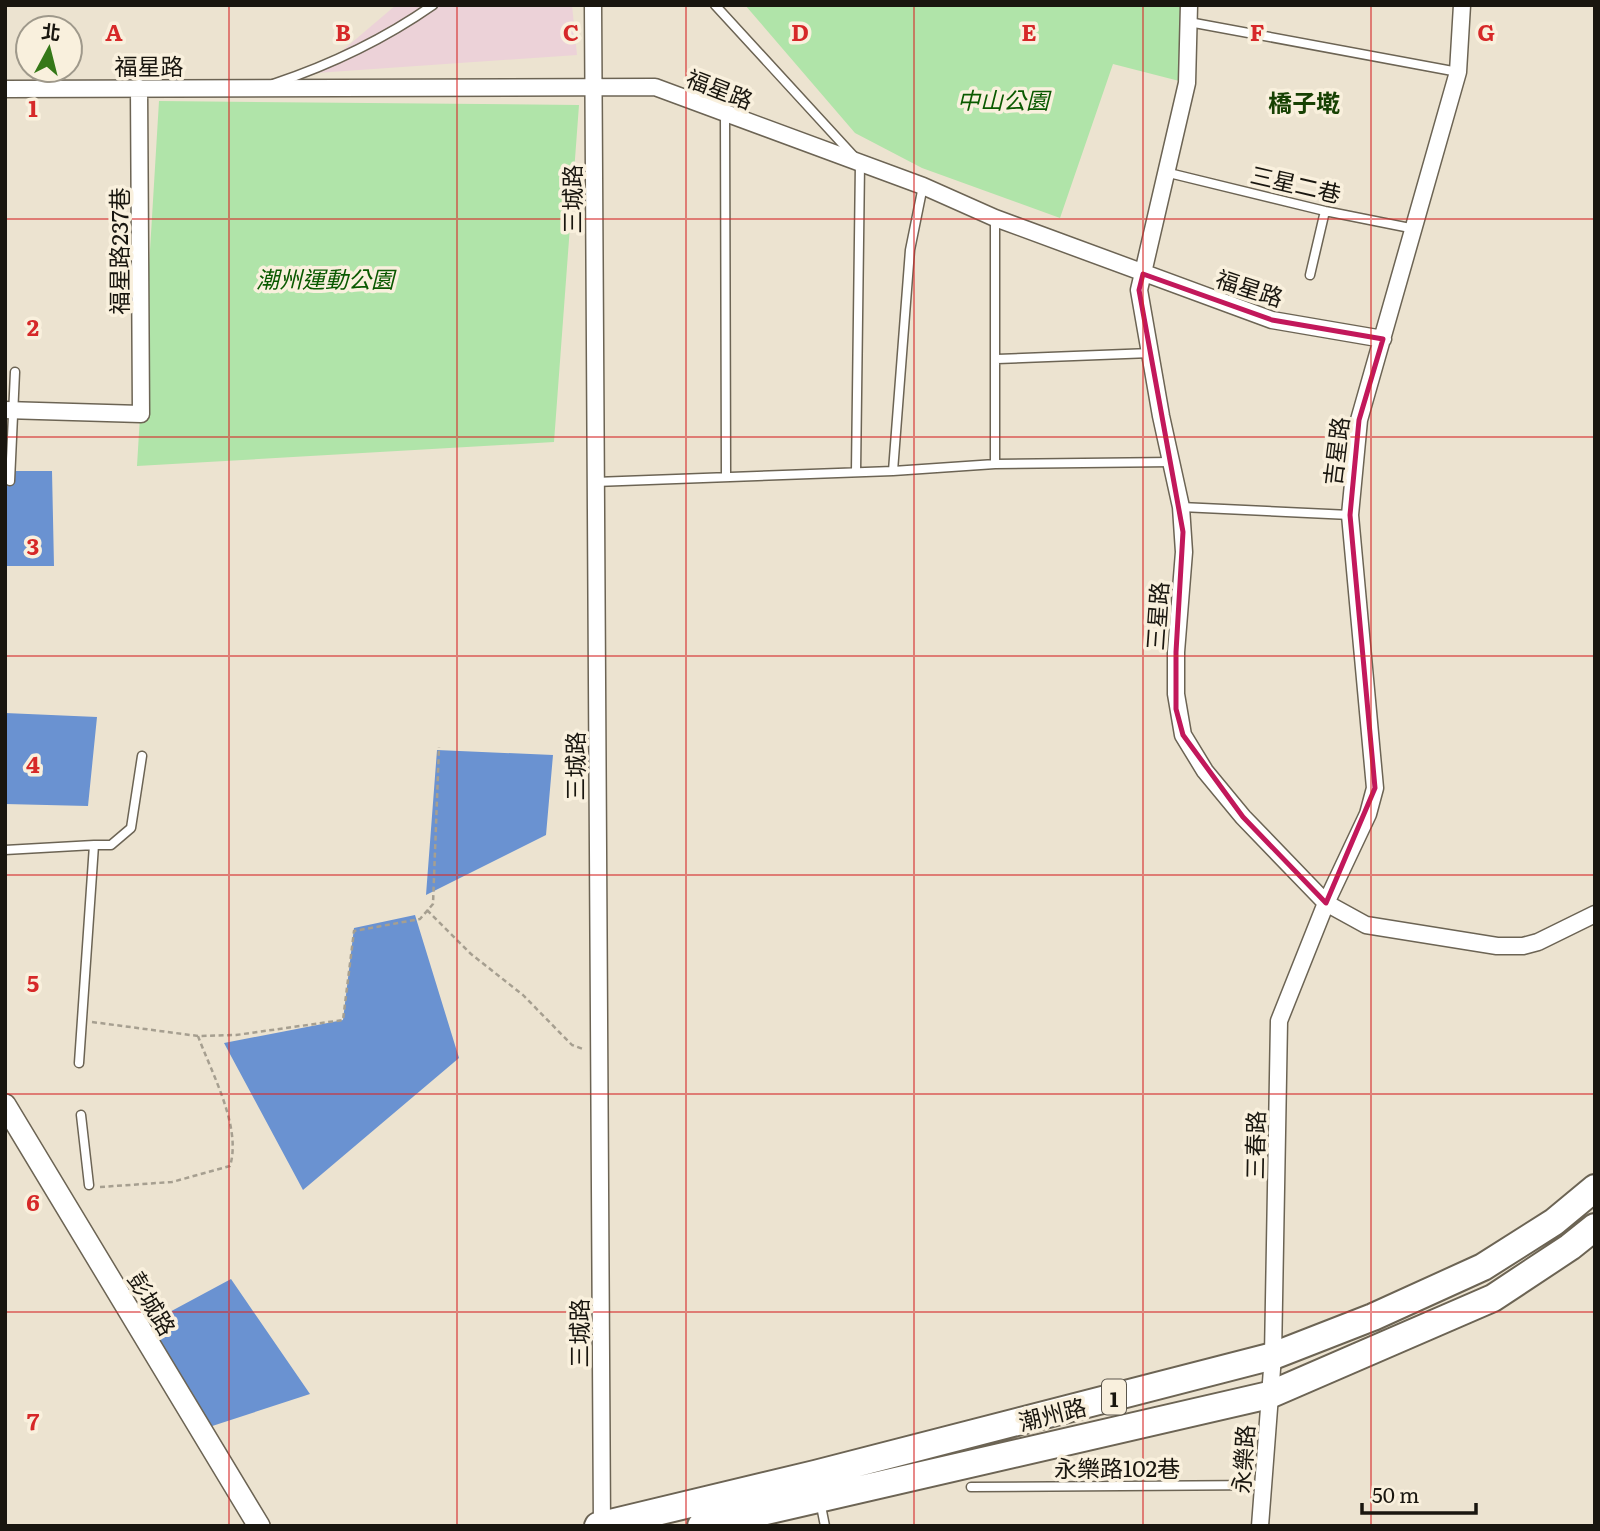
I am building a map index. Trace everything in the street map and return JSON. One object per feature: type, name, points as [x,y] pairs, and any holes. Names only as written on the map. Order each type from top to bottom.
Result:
[{"type":"main road","name":"潮州路","points":[[601,1526],[1273,1356],[1373,1317],[1483,1267],[1554,1222],[1595,1188]]},
{"type":"main road","name":"潮州路","points":[[701,1526],[1269,1395],[1493,1298],[1570,1247],[1595,1227]]},
{"type":"street","name":"三城路","points":[[593,5],[601,1526]]},
{"type":"street","name":"三星路","points":[[1189,5],[1187,83],[1169,173],[1139,290],[1161,416],[1181,508],[1184,552],[1176,652],[1176,694],[1184,735],[1205,771],[1243,817],[1325,903],[1366,925],[1511,947],[1538,942],[1595,914]]},
{"type":"street","name":"吉星路","points":[[1325,903],[1368,814],[1375,788],[1350,514],[1359,420],[1458,72],[1462,5]]},
{"type":"street","name":"福星路","points":[[5,89],[655,87],[923,186],[995,218],[1143,274],[1272,320],[1383,339]]},
{"type":"street","name":"福星路237巷","points":[[9,410],[141,414],[139,88]]},
{"type":"street","name":"三春路","points":[[1269,1395],[1273,1356],[1279,1021],[1325,903]]},
{"type":"street","name":"彭城路","points":[[5,1105],[259,1526]]},
{"type":"street","name":"永樂路","points":[[1260,1526],[1269,1395]]},
{"type":"lane","points":[[261,87],[312,71],[371,44],[433,5]]},
{"type":"lane","points":[[715,5],[860,163],[856,472]]},
{"type":"lane","points":[[1189,22],[1458,72]]},
{"type":"lane","points":[[724,114],[726,475]]},
{"type":"lane","name":"三星二巷","points":[[1169,173],[1325,211],[1415,229]]},
{"type":"lane","points":[[893,471],[910,250],[923,186]]},
{"type":"lane","points":[[1310,275],[1325,211]]},
{"type":"lane","points":[[995,218],[995,464]]},
{"type":"lane","points":[[997,359],[1152,353]]},
{"type":"lane","points":[[10,481],[9,410],[15,372]]},
{"type":"lane","points":[[595,482],[726,475],[893,471],[995,464],[1173,462]]},
{"type":"lane","points":[[1181,508],[1350,514]]},
{"type":"lane","points":[[5,850],[111,845],[131,828],[142,756]]},
{"type":"lane","points":[[79,1063],[94,845]]},
{"type":"lane","points":[[81,1115],[89,1185]]},
{"type":"lane","name":"永樂路102巷","points":[[971,1487],[1264,1486]]},
{"type":"lane","points":[[820,1498],[825,1526]]},
{"type":"path","points":[[82,1021],[198,1036],[236,1035],[343,1020],[354,931],[420,919],[433,904],[439,747]]},
{"type":"path","points":[[428,910],[471,954],[523,995],[572,1045],[599,1055]]},
{"type":"path","points":[[89,1185],[139,1186],[172,1182],[230,1166],[233,1155],[229,1114],[198,1036]]},
{"type":"highlighted area","points":[[1143,274],[1272,320],[1383,339],[1359,420],[1350,515],[1375,788],[1326,903],[1243,817],[1183,735],[1176,709],[1176,652],[1183,532],[1139,290]]},
{"type":"shaded area","points":[[396,5],[572,5],[577,55],[316,73]]},
{"type":"green space","name":"中山公園","points":[[745,5],[1189,5],[1187,83],[1113,64],[1060,218],[922,168],[855,133]]},
{"type":"green space","name":"潮州運動公園","points":[[159,101],[579,105],[554,442],[137,466]]},
{"type":"water","points":[[5,471],[52,471],[54,566],[5,566]]},
{"type":"water","points":[[5,713],[97,717],[88,806],[5,804]]},
{"type":"water","points":[[437,750],[553,755],[546,835],[426,895]]},
{"type":"water","points":[[415,915],[459,1058],[303,1190],[224,1043],[343,1020],[354,928]]},
{"type":"water","points":[[231,1279],[310,1394],[200,1430],[138,1329]]},
{"type":"district","name":"橋子墘","points":[[1304,101]]}]
